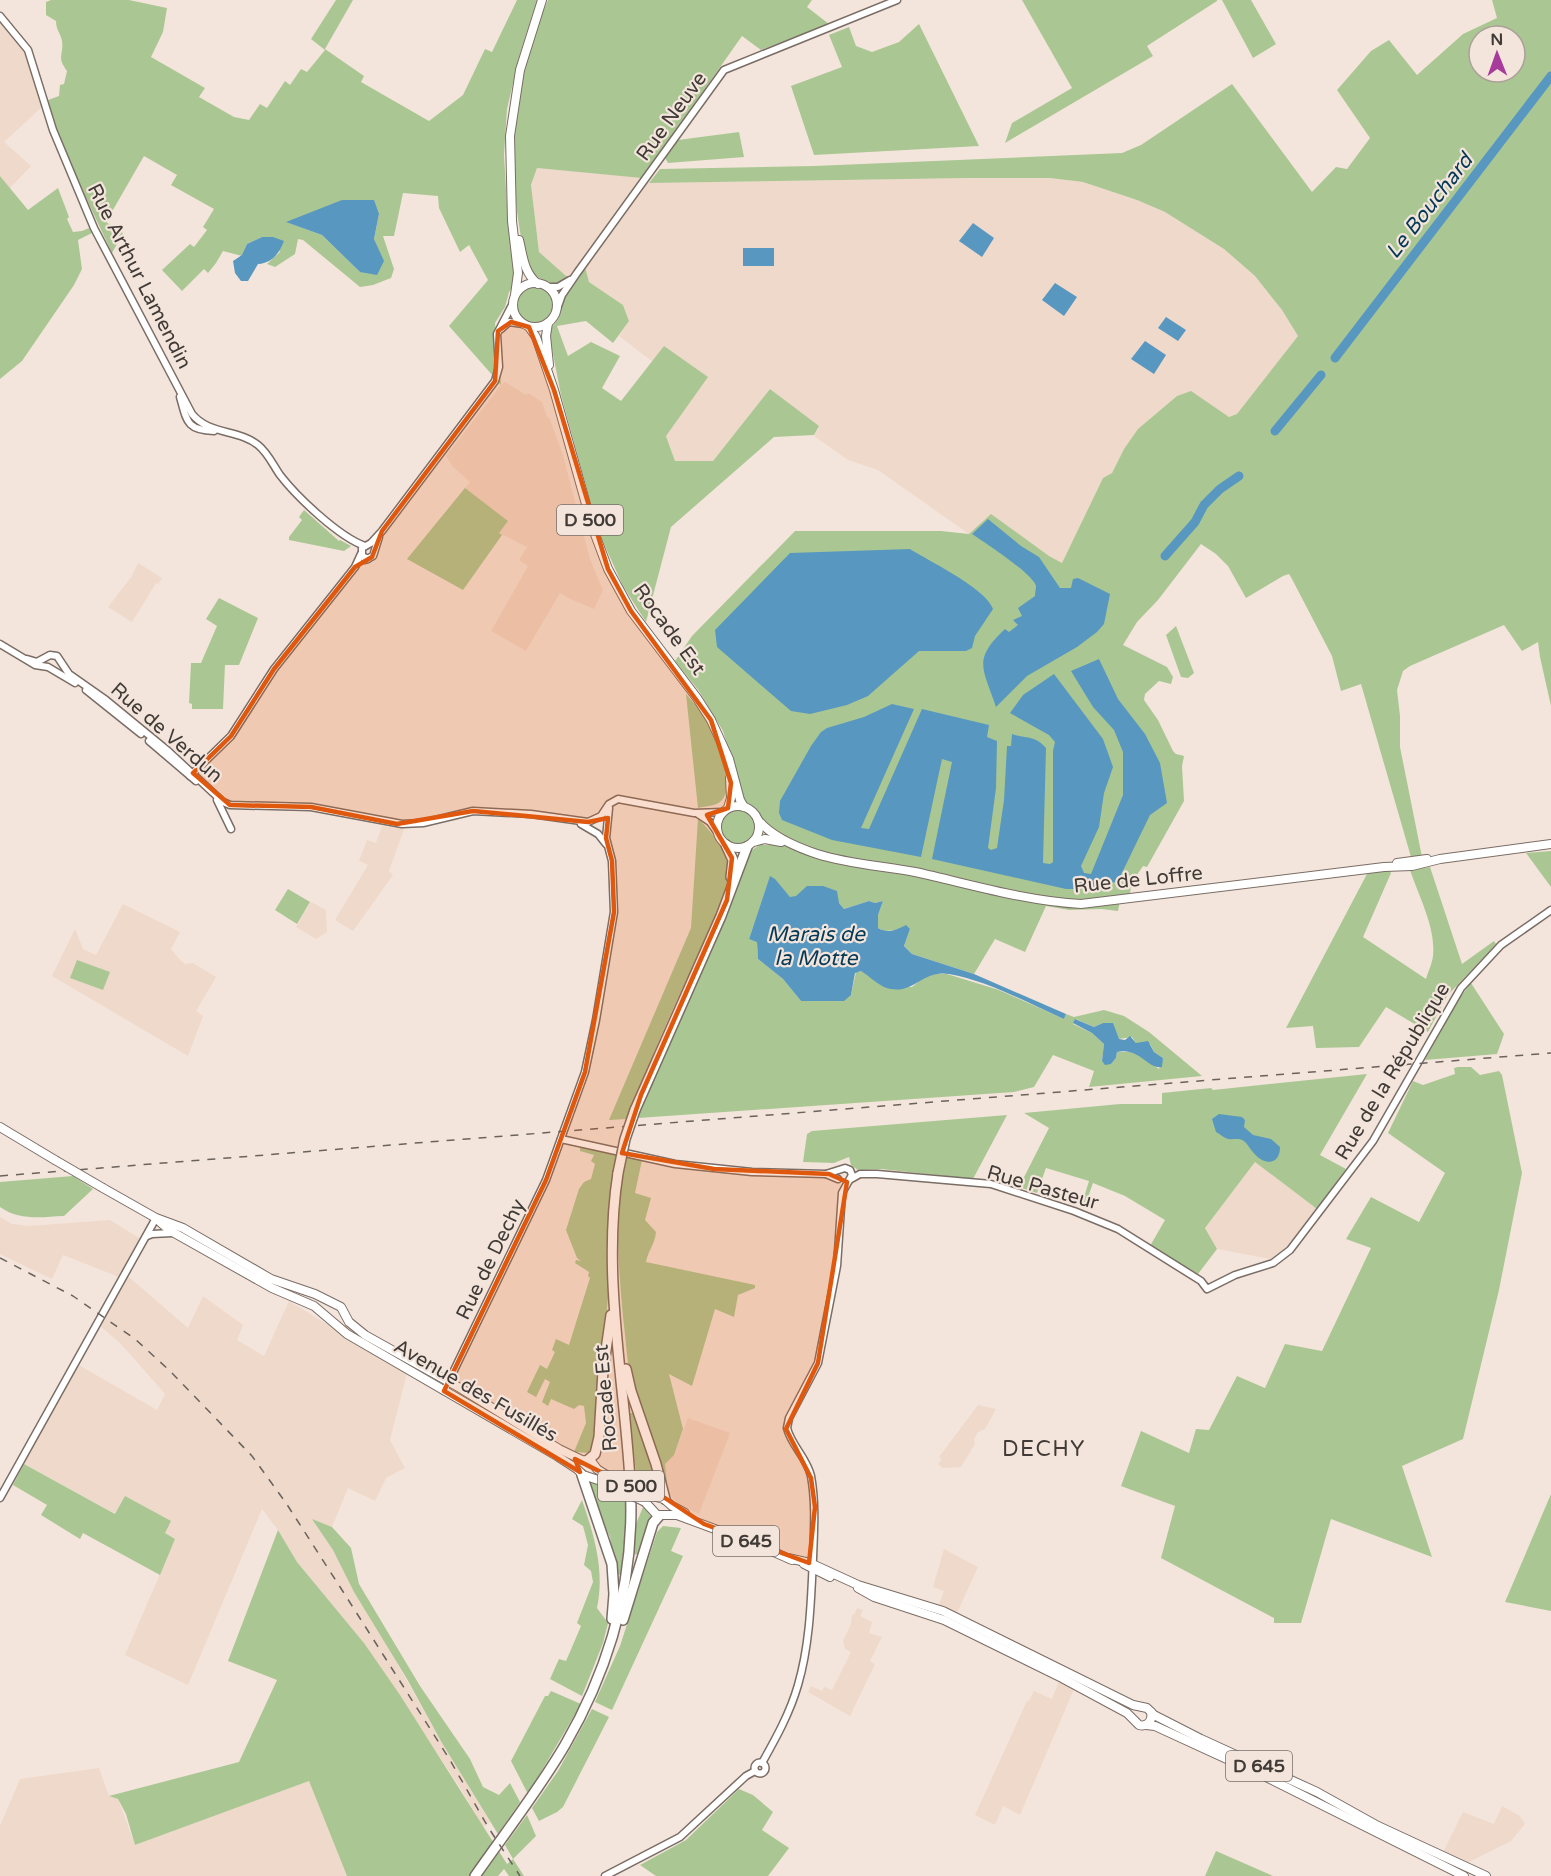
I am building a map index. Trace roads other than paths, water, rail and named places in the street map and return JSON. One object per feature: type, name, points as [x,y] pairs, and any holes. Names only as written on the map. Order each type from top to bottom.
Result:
[{"type":"highway","name":"D 500","points":[[727,900],[750,844]]},
{"type":"highway","name":"D 500","points":[[726,845],[733,860],[727,900]]},
{"type":"highway","name":"Rocade Est","points":[[475,1876],[561,1751],[582,1713],[614,1634],[627,1567],[630,1530],[630,1480],[613,1276],[612,1230],[618,1173],[635,1110],[727,900]]},
{"type":"highway","points":[[586,1460],[595,1454],[599,1437],[613,1276]]},
{"type":"highway","points":[[617,1328],[631,1391],[666,1501]]},
{"type":"highway","points":[[581,1473],[608,1548],[614,1579],[613,1616],[602,1668]]},
{"type":"highway","points":[[602,1668],[615,1643],[653,1523],[662,1515]]},
{"type":"main road","points":[[514,299],[526,285],[538,284],[548,287],[555,297],[557,309],[548,323],[539,327],[526,325],[514,314],[514,299],[518,269],[511,204],[510,148],[515,98],[524,54],[542,0]]},
{"type":"main road","points":[[511,204],[525,265],[530,276],[538,284]]},
{"type":"main road","name":"D 500","points":[[548,323],[546,346],[555,395]]},
{"type":"main road","name":"D 500","points":[[526,325],[536,337],[555,395]]},
{"type":"main road","name":"Rocade Est","points":[[555,395],[601,553],[613,580],[634,616],[698,698],[724,748]]},
{"type":"main road","name":"D 500","points":[[724,748],[744,807]]},
{"type":"main road","name":"D 500","points":[[724,748],[731,783],[731,798],[725,810]]},
{"type":"main road","points":[[737,806],[744,807],[758,820],[758,833],[750,844],[736,849],[721,841],[717,832],[718,819],[725,810],[737,806]]},
{"type":"main road","name":"Rue de Loffre","points":[[758,820],[770,832],[792,844],[837,859],[917,873],[1038,899],[1081,904],[1384,867],[1416,859],[1440,859],[1551,846]]},
{"type":"main road","name":"Rue de Loffre","points":[[750,844],[768,839],[792,844]]},
{"type":"main road","name":"D 645","points":[[0,1127],[156,1218],[183,1228],[274,1281],[315,1294],[336,1306]]},
{"type":"main road","name":"Avenue des Fusillés","points":[[156,1218],[176,1234],[273,1288],[314,1306],[347,1334],[557,1456],[581,1473],[604,1477]]},
{"type":"main road","points":[[336,1306],[343,1309],[345,1315],[342,1322],[330,1320],[329,1309],[336,1306]]},
{"type":"main road","name":"Avenue des Fusillés","points":[[345,1315],[350,1323],[365,1335],[449,1382],[549,1443],[586,1460],[604,1477]]},
{"type":"main road","points":[[581,1473],[579,1466],[586,1460]]},
{"type":"main road","name":"D 645","points":[[604,1477],[644,1498],[666,1501],[699,1522]]},
{"type":"main road","name":"D 645","points":[[644,1498],[654,1513],[675,1514],[699,1522],[811,1566]]},
{"type":"main road","points":[[662,1515],[669,1509],[666,1501]]},
{"type":"main road","points":[[811,1566],[857,1586],[936,1609],[1011,1648],[1146,1708],[1151,1712],[1151,1720],[1146,1725],[1139,1725],[1129,1714],[1011,1648]]},
{"type":"main road","points":[[1134,1719],[1134,1712],[1140,1707]]},
{"type":"main road","name":"D 645","points":[[1151,1712],[1214,1745],[1328,1797],[1365,1823],[1464,1876]]},
{"type":"main road","name":"D 645","points":[[1146,1725],[1155,1726],[1486,1876]]},
{"type":"street","name":"Rue Neuve","points":[[557,309],[562,295],[577,273],[724,70],[897,0]]},
{"type":"street","name":"Rue Arthur Lamendin","points":[[0,16],[26,47],[53,130],[94,228],[165,360],[176,386],[195,417],[204,425],[243,436],[261,447],[298,497],[347,536]]},
{"type":"street","name":"Rue Neuve","points":[[548,287],[561,286],[577,273]]},
{"type":"street","points":[[191,775],[231,736],[277,664],[354,567],[366,546],[382,531],[495,381],[499,367],[498,331],[514,299]]},
{"type":"street","points":[[498,331],[507,323],[526,325]]},
{"type":"street","points":[[354,567],[373,556],[382,531]]},
{"type":"street","points":[[347,536],[371,547],[374,551]]},
{"type":"street","points":[[347,536],[363,557],[368,559]]},
{"type":"street","name":"Rue de Verdun","points":[[0,644],[35,665],[49,668],[77,684],[98,700],[191,775],[220,804],[227,818]]},
{"type":"street","points":[[27,659],[37,662],[46,658],[54,655],[59,660],[58,667],[49,668],[45,664],[46,658]]},
{"type":"street","name":"Rue de Verdun","points":[[59,660],[71,676],[109,703],[223,802],[237,806]]},
{"type":"street","points":[[610,852],[591,826],[609,804],[616,800],[694,813],[725,810]]},
{"type":"street","points":[[572,821],[595,832],[604,833],[607,827],[608,811],[616,800]]},
{"type":"street","points":[[231,829],[227,818],[231,809],[237,806],[307,807],[402,824],[423,823],[473,811],[531,814],[572,821],[588,822],[603,819],[607,827]]},
{"type":"street","points":[[694,813],[710,822],[717,832]]},
{"type":"street","name":"Rue de Dechy","points":[[444,1391],[527,1220],[561,1139],[587,1062],[615,904],[613,864],[606,840],[607,827]]},
{"type":"street","name":"Rue de la République","points":[[1207,1289],[1235,1275],[1273,1263],[1290,1250],[1373,1141],[1461,988],[1501,945],[1551,910]]},
{"type":"street","points":[[561,1139],[675,1164],[752,1172],[838,1175],[843,1182],[849,1180]]},
{"type":"street","points":[[605,1876],[681,1837],[746,1776],[755,1771],[756,1765],[762,1763],[781,1728],[798,1686],[807,1640],[816,1514],[808,1467],[787,1428],[789,1418],[818,1365],[837,1266],[842,1193],[852,1174],[848,1168],[843,1168],[838,1175]]},
{"type":"street","name":"Rue Pasteur","points":[[849,1180],[866,1173],[991,1184],[1074,1211],[1118,1229],[1201,1281],[1207,1289]]},
{"type":"street","points":[[0,1498],[156,1218]]},
{"type":"street","points":[[144,1238],[152,1233],[176,1234]]},
{"type":"water","points":[[342,200],[374,200],[379,214],[374,239],[384,261],[377,275],[360,272],[322,235],[286,222]]},
{"type":"water","points":[[973,223],[994,238],[982,257],[959,241]]},
{"type":"water","points":[[262,237],[273,237],[284,241],[274,257],[258,264],[248,281],[241,281],[235,273],[233,261],[242,255],[247,244]]},
{"type":"water","points":[[743,248],[774,248],[774,266],[743,266]]},
{"type":"water","points":[[1055,283],[1077,297],[1064,316],[1042,300]]},
{"type":"water","points":[[1166,317],[1186,330],[1178,341],[1158,328]]},
{"type":"water","points":[[1145,341],[1166,355],[1154,374],[1131,359]]},
{"type":"water","points":[[988,519],[1021,546],[1039,557],[1060,588],[1071,588],[1073,579],[1078,578],[1110,594],[1104,624],[1097,632],[1077,647],[1027,676],[996,707],[984,673],[984,657],[1005,629],[1009,632],[1018,625],[1013,620],[1022,616],[1018,608],[1035,596],[1036,586],[1018,566],[972,534]]},
{"type":"water","points":[[910,549],[969,584],[988,601],[993,609],[975,636],[972,648],[966,651],[919,651],[868,696],[847,705],[810,714],[791,711],[717,647],[715,630],[790,553]]},
{"type":"water","points":[[1099,659],[1118,699],[1145,734],[1160,763],[1167,803],[1150,815],[1118,881],[1094,889],[1066,889],[932,859],[952,762],[942,759],[921,857],[832,840],[782,820],[779,813],[780,801],[821,732],[827,728],[864,717],[892,704],[914,709],[861,828],[869,829],[922,709],[989,725],[987,737],[997,741],[996,788],[988,848],[991,850],[997,848],[1004,800],[1007,746],[1011,746],[1012,734],[1034,739],[1046,748],[1043,863],[1050,864],[1053,862],[1053,751],[1055,742],[1049,735],[1010,713],[1023,695],[1054,674],[1103,739],[1113,767],[1104,793],[1099,827],[1081,866],[1084,873],[1091,874],[1123,795],[1123,752],[1114,730],[1093,707],[1071,671]]},
{"type":"water","name":"Marais de la Motte","points":[[770,876],[790,897],[796,896],[807,886],[823,886],[837,891],[839,903],[844,909],[869,901],[875,903],[883,901],[878,915],[878,928],[889,931],[906,925],[910,929],[904,946],[912,954],[974,974],[1066,1014],[1064,1019],[993,987],[949,974],[931,975],[910,986],[894,989],[884,987],[861,971],[855,973],[851,995],[844,1001],[801,1001],[783,979],[758,959],[757,942],[749,939]]},
{"type":"water","points":[[1075,1019],[1094,1027],[1103,1023],[1113,1023],[1119,1039],[1125,1040],[1130,1036],[1136,1043],[1148,1041],[1154,1052],[1163,1058],[1162,1067],[1152,1065],[1138,1055],[1125,1051],[1117,1052],[1111,1064],[1105,1065],[1102,1061],[1104,1044],[1092,1033],[1073,1023]]},
{"type":"water","points":[[1219,1114],[1242,1117],[1245,1120],[1244,1127],[1253,1135],[1271,1139],[1280,1147],[1277,1158],[1269,1162],[1262,1160],[1244,1141],[1228,1139],[1216,1132],[1212,1119]]},
{"type":"waterway","name":"Le Bouchard","points":[[1335,358],[1551,76]]},
{"type":"waterway","name":"Le Bouchard","points":[[1275,431],[1321,375]]},
{"type":"waterway","name":"Le Bouchard","points":[[1165,556],[1195,522],[1204,505],[1220,489],[1239,476]]},
{"type":"railway","points":[[0,1176],[1551,1053]]},
{"type":"railway","points":[[0,1258],[73,1296],[135,1339],[169,1370],[252,1456],[286,1503],[342,1590],[450,1760],[488,1827],[520,1876]]},
{"type":"district","name":"DECHY","points":[[1044,1448]]}]
